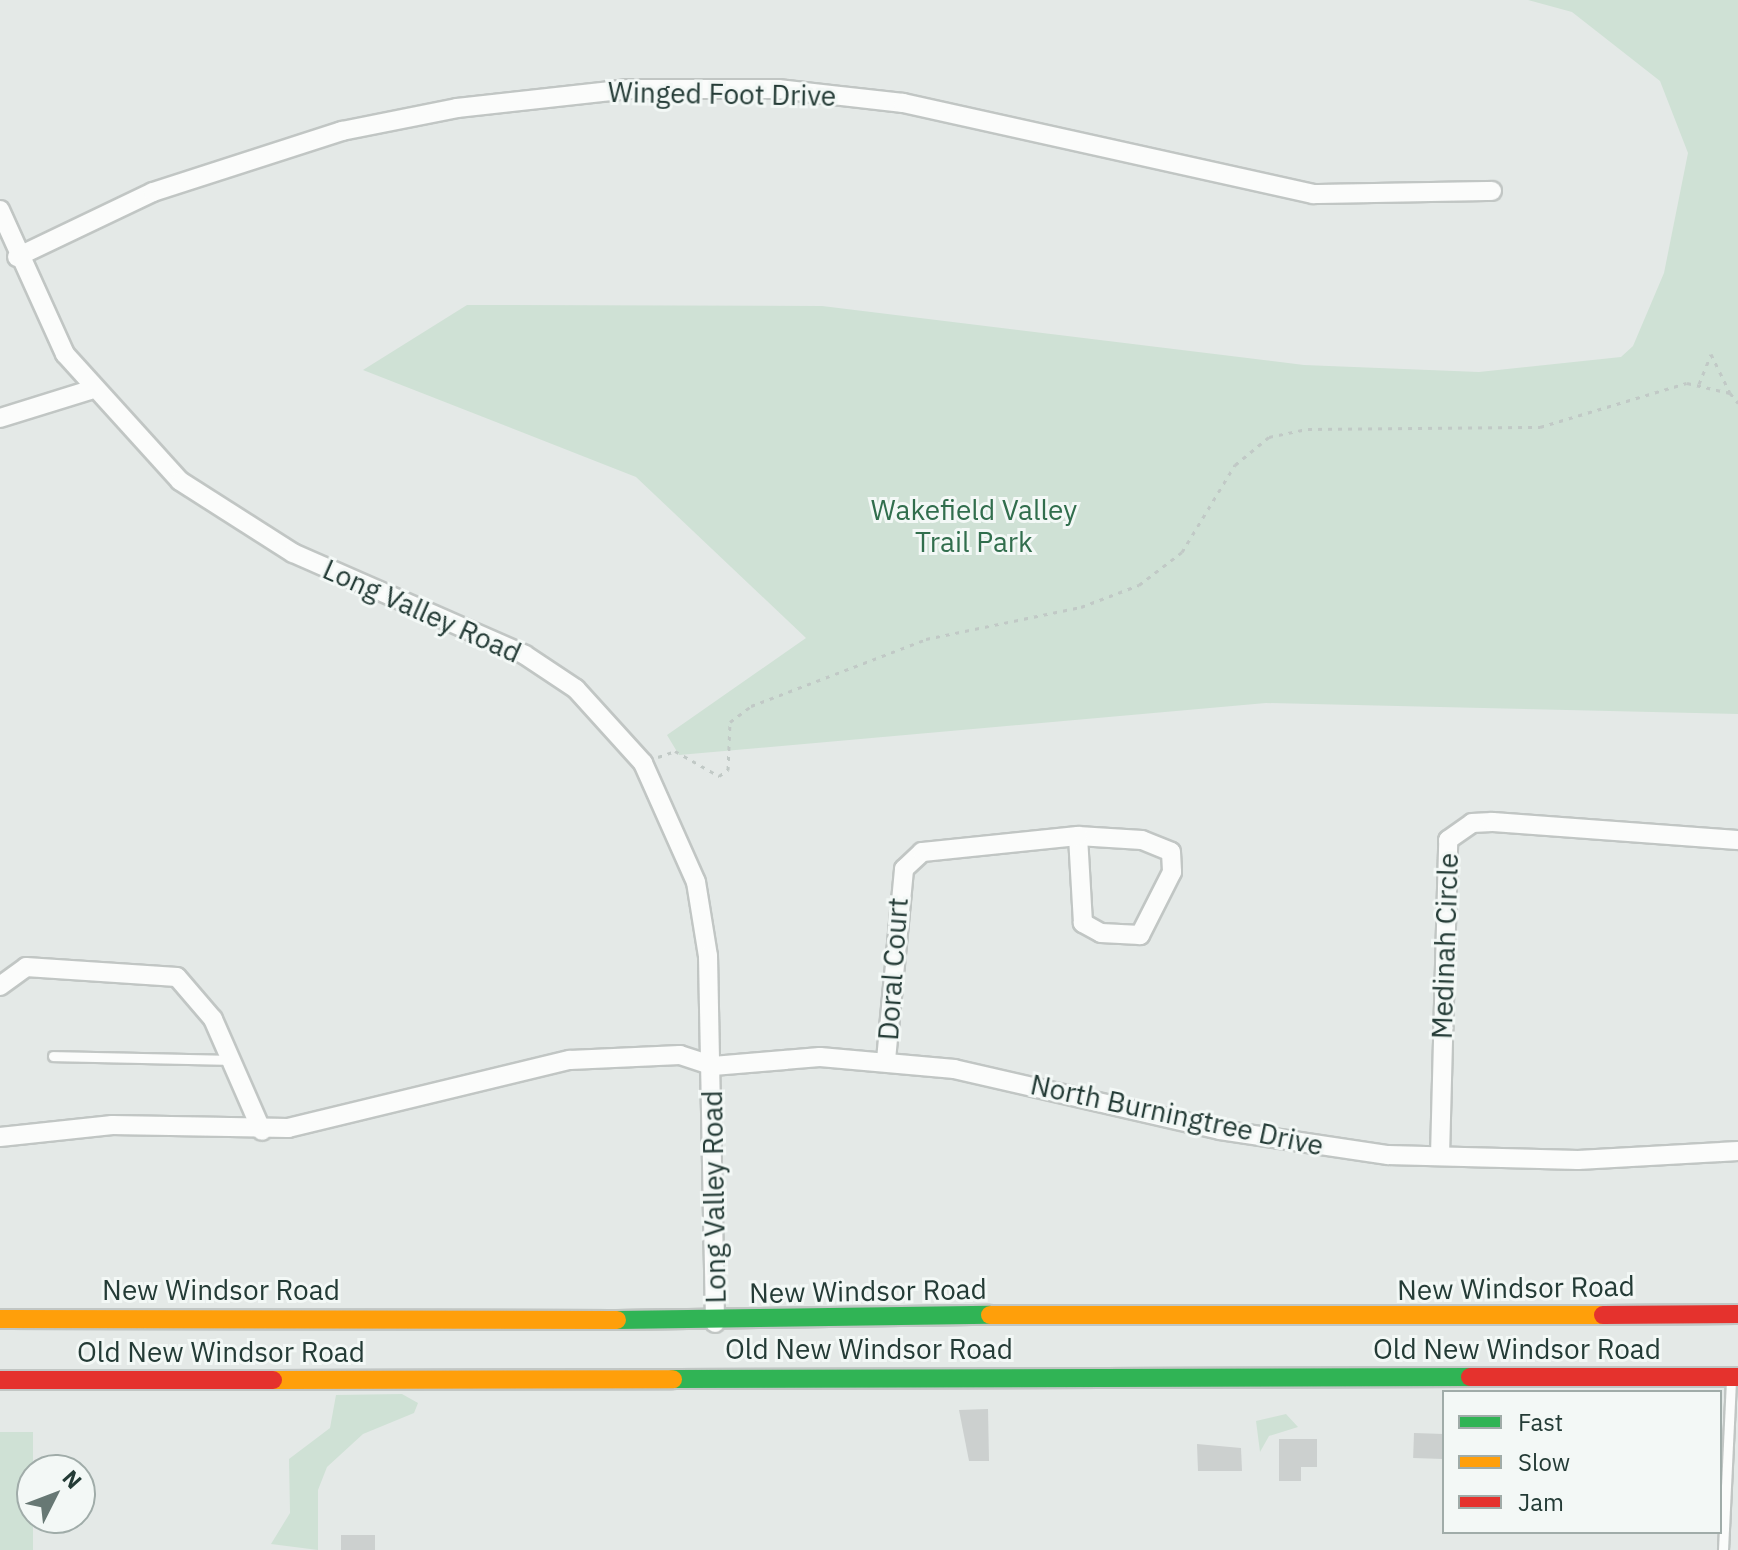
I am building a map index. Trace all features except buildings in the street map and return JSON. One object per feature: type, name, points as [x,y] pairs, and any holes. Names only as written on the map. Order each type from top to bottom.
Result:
[{"type":"main road","name":"New Windsor Road","points":[[0,1319],[466,1315],[715,1323],[937,1312],[1070,1319],[1738,1314]]},
{"type":"main road","name":"Old New Windsor Road","points":[[0,1380],[1734,1377]]},
{"type":"street","name":"Winged Foot Drive","points":[[17,257],[153,192],[342,131],[457,108],[629,89],[778,89],[903,103],[1313,194],[1492,191]]},
{"type":"street","name":"Long Valley Road","points":[[0,210],[17,257],[90,390],[211,505],[293,553],[525,655],[576,689],[643,763],[696,882],[713,1066],[715,1323]]},
{"type":"street","points":[[0,418],[90,390]]},
{"type":"street","name":"Medinah Circle","points":[[1440,1156],[1448,840],[1472,823],[1492,822],[1738,840]]},
{"type":"street","name":"Doral Court","points":[[886,1060],[904,869],[922,852],[1078,836],[1142,840],[1171,852],[1172,872],[1140,935],[1101,933],[1083,923],[1078,836]]},
{"type":"street","points":[[0,986],[26,967],[177,977],[197,994],[234,1060],[262,1131]]},
{"type":"street","points":[[0,1137],[112,1125],[262,1131],[358,1116],[570,1060],[680,1055],[713,1066]]},
{"type":"street","name":"North Burningtree Drive","points":[[713,1066],[820,1057],[886,1060],[997,1076],[1220,1130],[1440,1156],[1578,1160],[1738,1151]]},
{"type":"lane","points":[[53,1056],[234,1060]]},
{"type":"lane","points":[[1723,1550],[1734,1377]]},
{"type":"path","points":[[1699,384],[1711,354],[1738,403]]},
{"type":"path","points":[[643,763],[675,751],[719,776],[728,770],[730,722],[751,706],[926,639],[1081,607],[1139,585],[1182,552],[1235,465],[1269,437],[1308,429],[1540,427],[1699,384],[1730,393]]},
{"type":"green space","name":"Wakefield Valley Trail Park","points":[[1528,0],[1738,0],[1738,714],[1266,703],[679,755],[667,735],[806,638],[636,477],[363,370],[467,305],[822,306],[1304,365],[1479,372],[1621,357],[1633,346],[1664,273],[1688,153],[1660,81],[1572,12]]},
{"type":"green space","points":[[402,1394],[418,1403],[414,1413],[363,1434],[327,1467],[318,1490],[318,1550],[271,1544],[290,1513],[289,1459],[330,1428],[336,1395]]},
{"type":"green space","points":[[1286,1414],[1298,1427],[1269,1436],[1260,1452],[1256,1421]]},
{"type":"green space","points":[[0,1432],[33,1432],[33,1454],[16,1454],[16,1534],[33,1534],[33,1550],[0,1550]]},
{"type":"traffic: fast","points":[[617,1320],[990,1315]]},
{"type":"traffic: fast","points":[[673,1379],[1470,1377]]},
{"type":"traffic: slow","points":[[990,1315],[1603,1315]]},
{"type":"traffic: slow","points":[[0,1319],[617,1320]]},
{"type":"traffic: slow","points":[[273,1380],[673,1379]]},
{"type":"traffic: jam","points":[[1603,1315],[1738,1314]]},
{"type":"traffic: jam","points":[[1470,1377],[1738,1377]]},
{"type":"traffic: jam","points":[[0,1380],[273,1380]]}]
